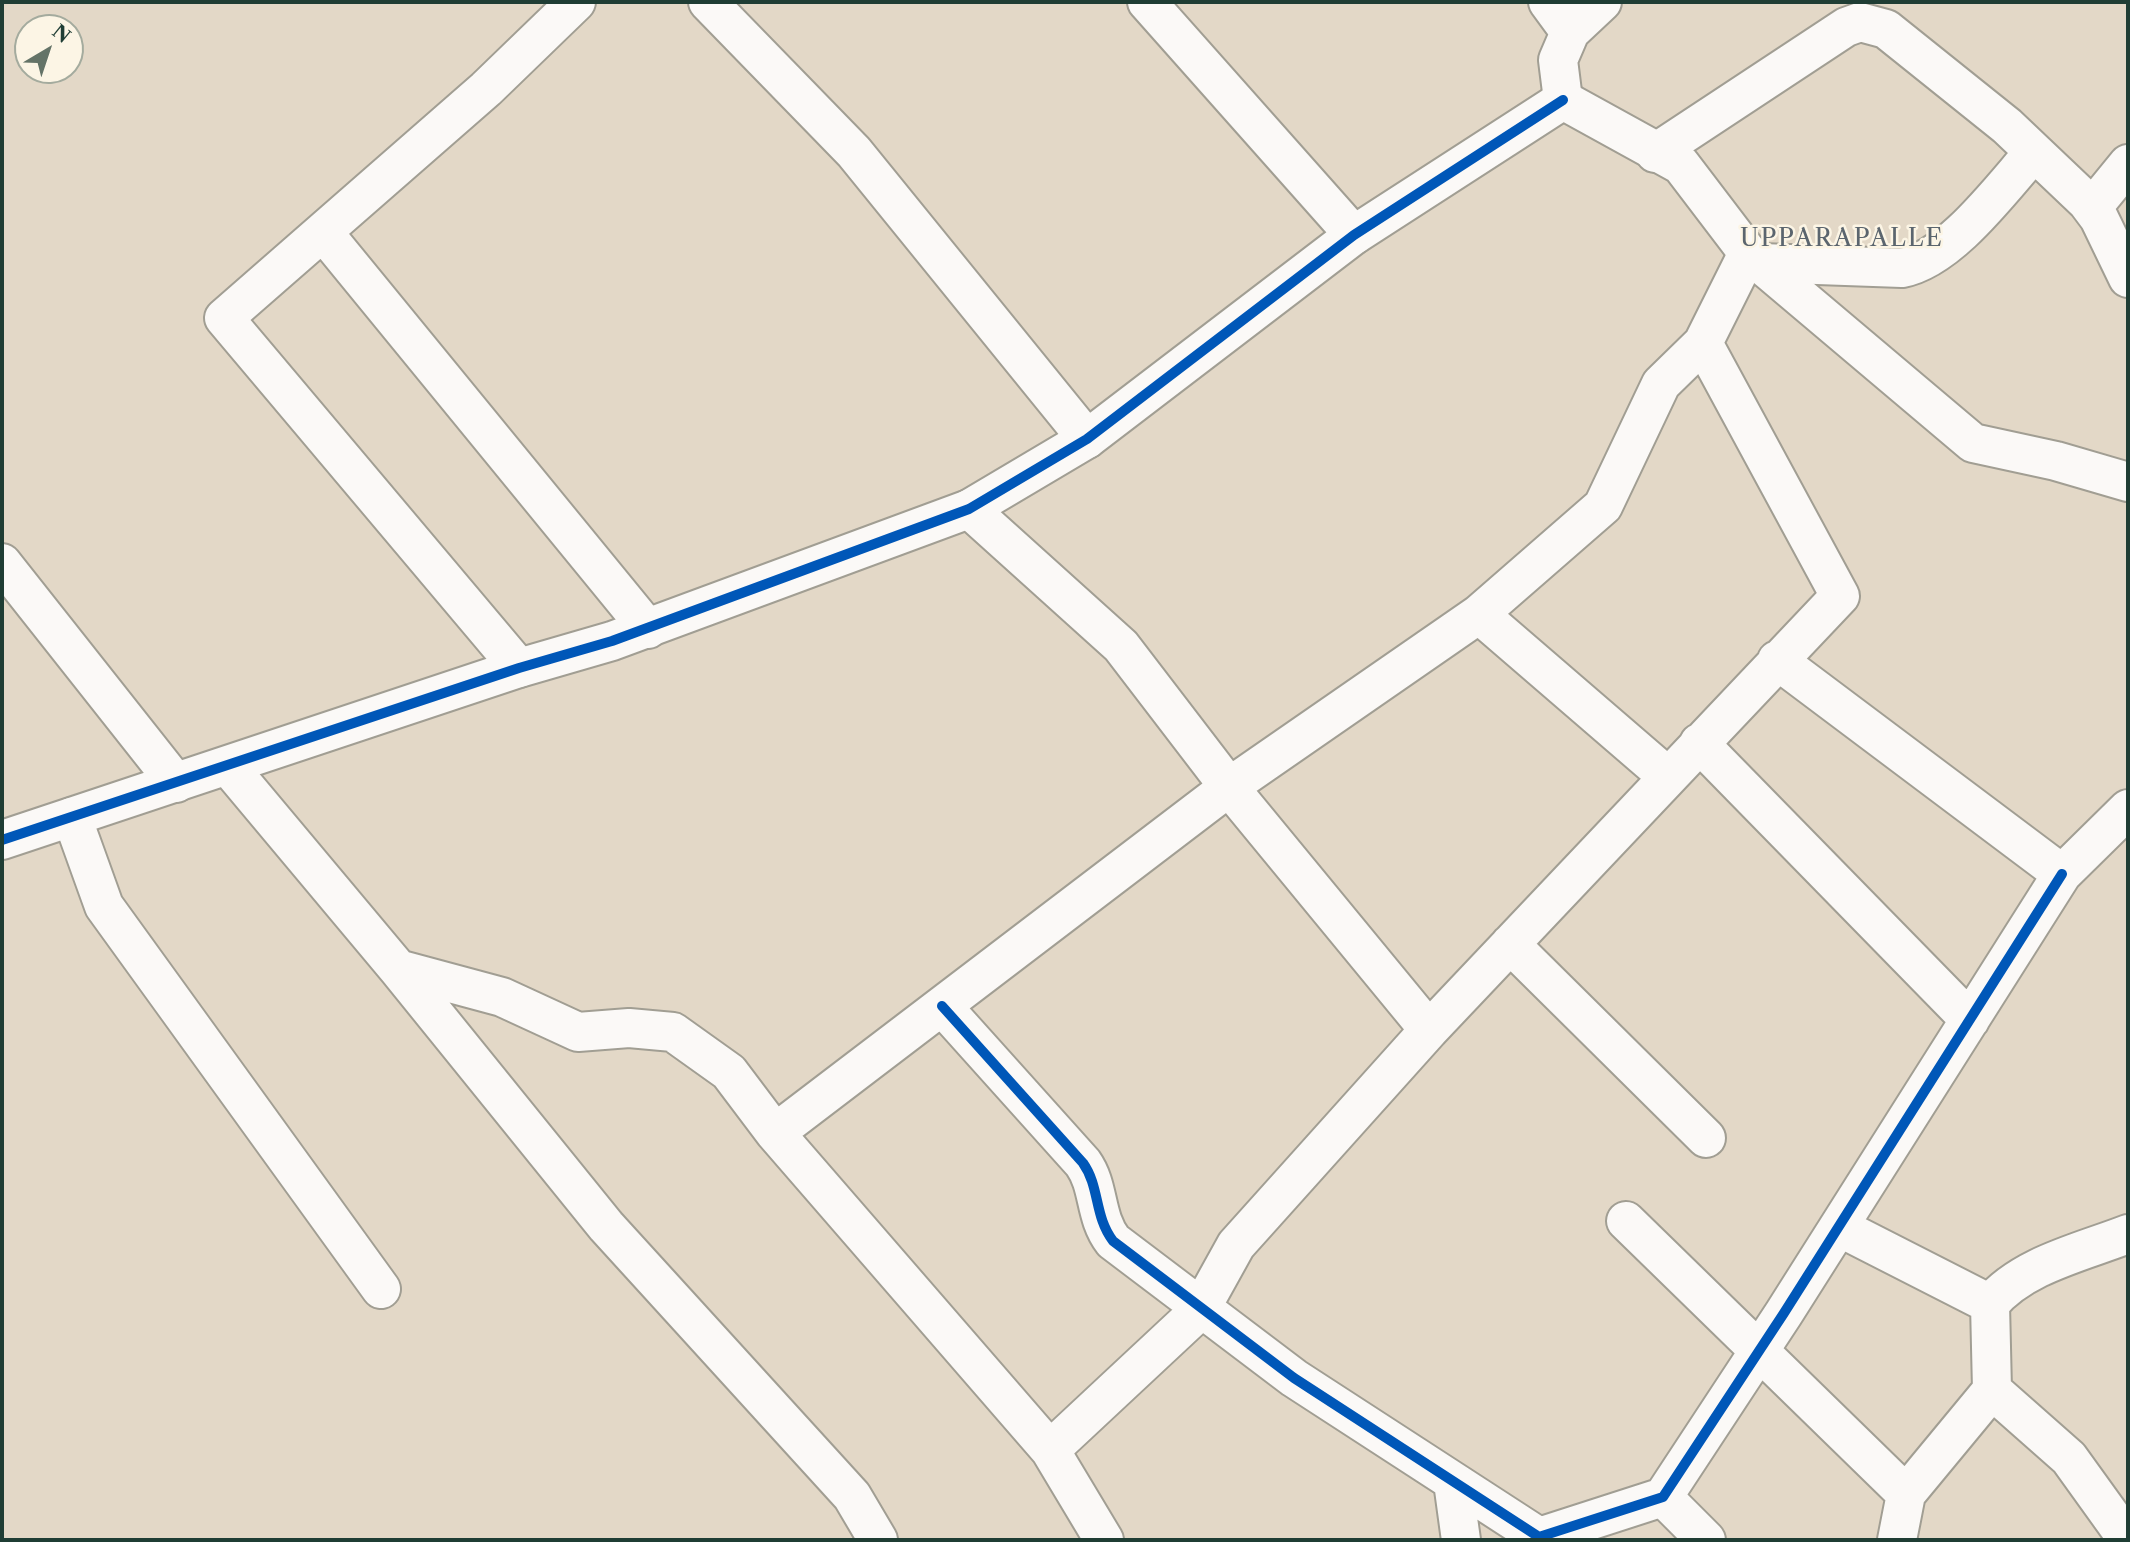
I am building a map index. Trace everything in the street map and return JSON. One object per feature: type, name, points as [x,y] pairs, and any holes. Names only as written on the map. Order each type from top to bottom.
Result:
[{"type":"street","points":[[519,668],[224,318],[486,89],[576,2]]},
{"type":"street","points":[[708,2],[854,152],[1087,439]]},
{"type":"street","points":[[1147,2],[1354,235]]},
{"type":"street","points":[[1548,2],[1570,32]]},
{"type":"street","points":[[1563,100],[1559,60],[1570,32],[1602,2]]},
{"type":"street","points":[[1655,153],[1837,14],[1886,29],[2035,152],[2092,208],[2128,278]]},
{"type":"street","points":[[2,840],[519,668],[648,629],[969,509],[1087,439],[1354,235],[1563,100]]},
{"type":"street","points":[[1563,100],[1681,165],[1754,258],[1973,443],[2056,461],[2128,482]]},
{"type":"street","points":[[1754,258],[1902,268],[1917,265],[1936,256],[1954,239],[2035,152]]},
{"type":"street","points":[[2092,208],[2128,164]]},
{"type":"street","points":[[323,232],[648,629]]},
{"type":"street","points":[[775,1133],[1229,787],[1479,614],[1603,506],[1661,384],[1703,344],[1754,258]]},
{"type":"street","points":[[1050,1450],[1200,1310],[1236,1245],[1429,1030],[1840,596],[1703,344]]},
{"type":"street","points":[[969,509],[1121,646],[1229,787],[1429,1030]]},
{"type":"street","points":[[2,563],[176,783]]},
{"type":"street","points":[[1479,614],[1668,777]]},
{"type":"street","points":[[1777,660],[2062,874]]},
{"type":"street","points":[[1699,744],[1970,1020]]},
{"type":"street","points":[[228,766],[398,969],[606,1226],[852,1496],[878,1540]]},
{"type":"street","points":[[942,1006],[1083,1163],[1093,1177],[1102,1227],[1112,1241],[1200,1310],[1294,1378],[1539,1537],[1663,1497],[1759,1352],[2062,874],[2128,809]]},
{"type":"street","points":[[72,817],[104,906],[381,1289]]},
{"type":"street","points":[[1510,944],[1706,1138]]},
{"type":"street","points":[[398,969],[502,997],[578,1032],[629,1028],[673,1032],[729,1072],[775,1133],[1050,1450],[1104,1540]]},
{"type":"street","points":[[1626,1222],[1906,1494]]},
{"type":"street","points":[[1839,1227],[1990,1304]]},
{"type":"street","points":[[1898,1540],[1906,1494],[1992,1390],[1990,1304],[2004,1287],[2023,1276],[2128,1234]]},
{"type":"street","points":[[1992,1390],[2069,1458],[2127,1540]]},
{"type":"street","points":[[1453,1482],[1461,1540]]},
{"type":"street","points":[[1663,1497],[1706,1540]]},
{"type":"cycle path","points":[[2,840],[519,668],[612,641],[969,509],[1087,439],[1354,235],[1563,100]]},
{"type":"cycle path","points":[[942,1006],[1083,1163],[1092,1182],[1103,1222],[1113,1241],[1294,1378],[1539,1537],[1663,1497],[1784,1313],[2062,874]]},
{"type":"district","name":"UPPARAPALLE","points":[[1842,239]]}]
